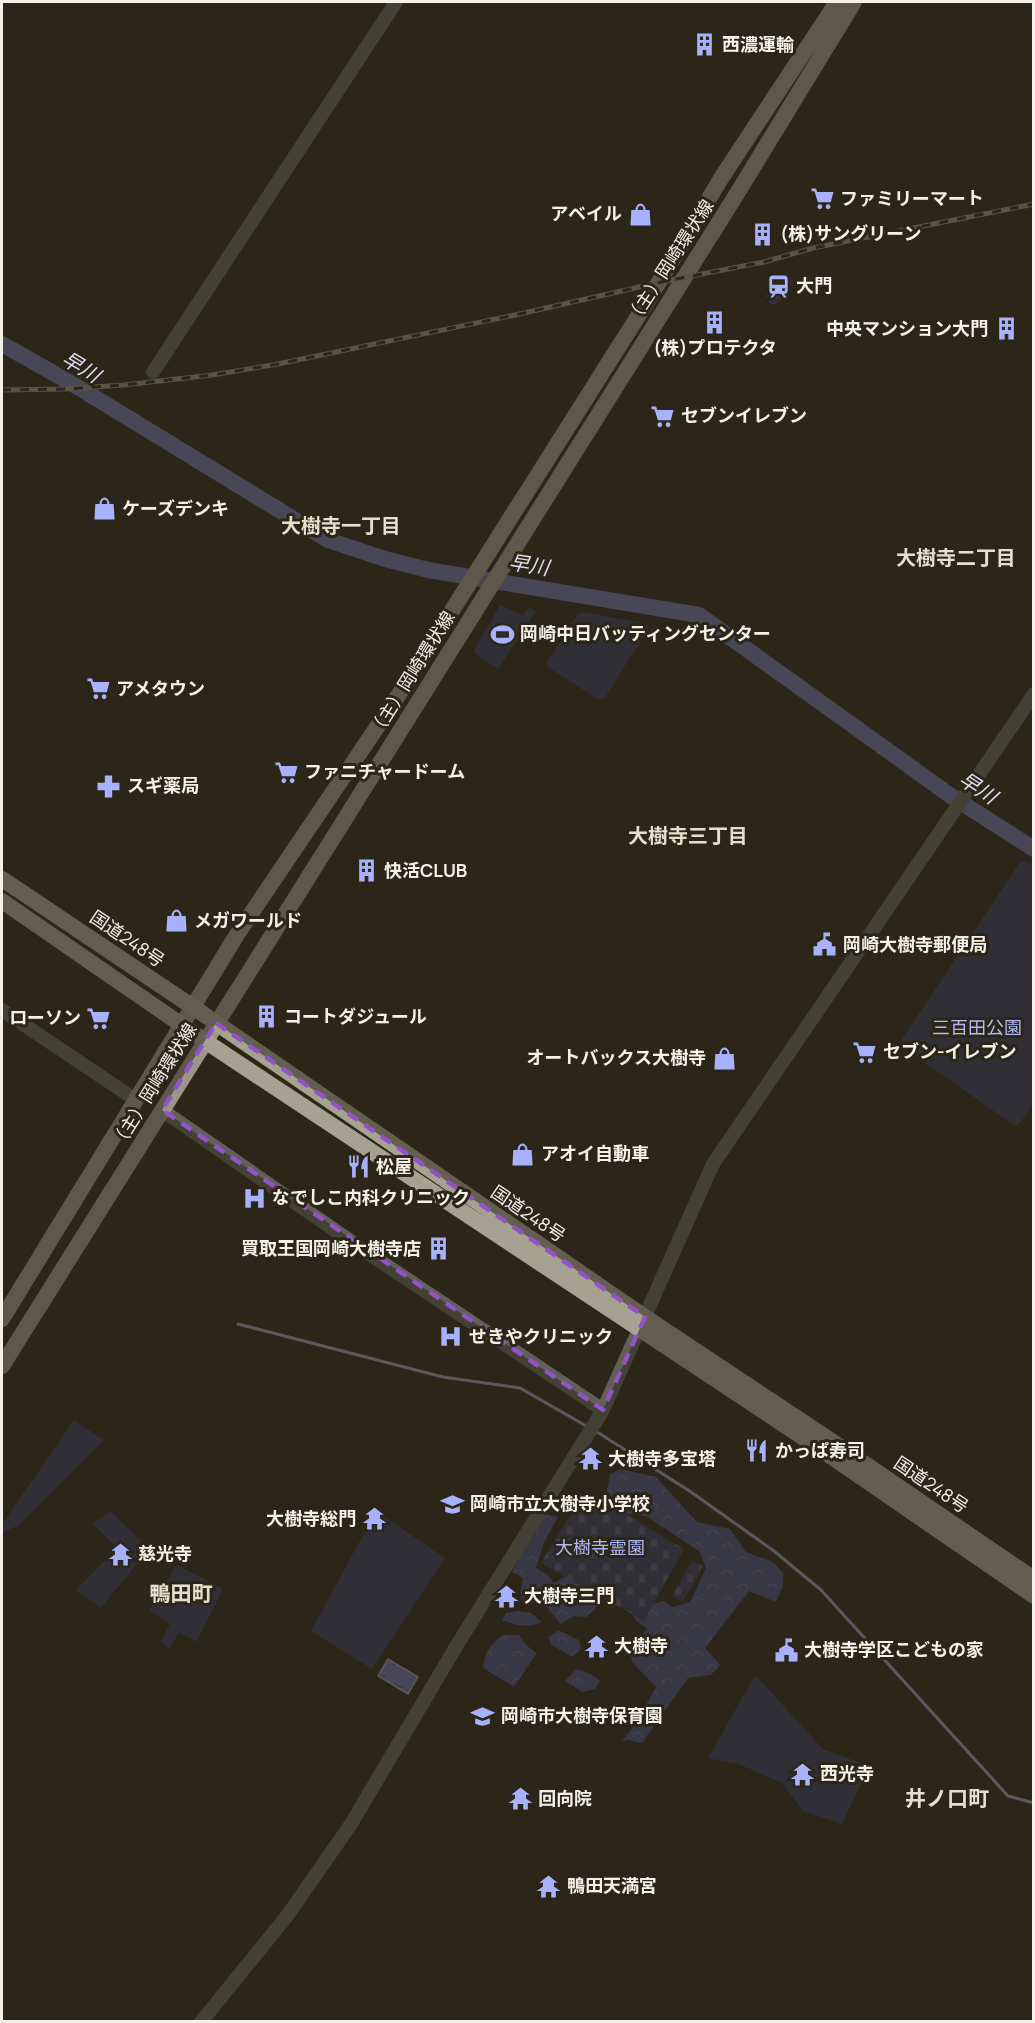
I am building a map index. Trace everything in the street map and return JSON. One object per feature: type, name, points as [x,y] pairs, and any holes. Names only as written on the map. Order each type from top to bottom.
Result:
[{"type":"highway","name":"国道248号","points":[[2,879],[193,1006],[813,1444],[1034,1596]]},
{"type":"highway","name":"国道248号","points":[[2,901],[205,1041],[641,1323],[822,1434],[1034,1579]]},
{"type":"main road","name":"（主）岡崎環状線","points":[[2,1319],[238,933],[396,699],[641,311],[720,180],[837,2]]},
{"type":"main road","name":"（主）岡崎環状線","points":[[2,1366],[738,192],[854,2]]},
{"type":"street","points":[[153,372],[396,2]]},
{"type":"street","points":[[201,2022],[287,1916],[351,1824],[457,1644],[600,1416],[713,1164],[1034,694]]},
{"type":"street","points":[[2,1010],[135,1100]]},
{"type":"street","points":[[162,1110],[600,1416]]},
{"type":"highlighted area","points":[[216,1023],[645,1317],[603,1410],[162,1110]]},
{"type":"green space","points":[[792,278],[789,290],[784,297],[775,305],[770,303],[766,297],[770,289]]},
{"type":"green space","name":"岡崎中日バッティングセンター","points":[[500,605],[523,616],[529,608],[536,611],[498,669],[473,652]]},
{"type":"green space","points":[[583,612],[647,624],[649,628],[604,699],[599,700],[548,667],[547,662],[578,614]]},
{"type":"green space","name":"三百田公園","points":[[1024,861],[1034,867],[1034,1103],[1019,1124],[1015,1126],[901,1046],[900,1042],[1020,862]]},
{"type":"green space","points":[[74,1420],[104,1440],[19,1525],[2,1533],[2,1524]]},
{"type":"green space","points":[[620,1469],[656,1477],[697,1522],[730,1529],[746,1552],[773,1562],[783,1573],[783,1586],[776,1602],[749,1591],[705,1648],[720,1665],[711,1675],[688,1678],[642,1743],[622,1741],[636,1723],[656,1687],[633,1663],[631,1657],[633,1649],[647,1628],[637,1622],[630,1609],[664,1601],[673,1607],[690,1602],[706,1568],[699,1551],[646,1516],[628,1514],[606,1496],[610,1475]]},
{"type":"green space","name":"大樹寺霊園","points":[[586,1490],[684,1549],[644,1621],[541,1563]]},
{"type":"green space","points":[[110,1511],[149,1549],[101,1608],[76,1590],[117,1548],[93,1524]]},
{"type":"green space","points":[[376,1511],[445,1558],[372,1669],[311,1631]]},
{"type":"green space","points":[[545,1514],[558,1517],[544,1542],[536,1568],[549,1576],[554,1583],[566,1576],[581,1577],[583,1590],[593,1598],[598,1606],[586,1617],[574,1616],[560,1624],[542,1600],[524,1606],[520,1594],[523,1578],[512,1572],[524,1547]]},
{"type":"green space","points":[[692,1560],[703,1566],[683,1602],[672,1596]]},
{"type":"green space","points":[[177,1565],[223,1589],[196,1642],[179,1632],[169,1649],[160,1642],[170,1624],[149,1610]]},
{"type":"green space","points":[[518,1611],[531,1613],[542,1622],[522,1625],[502,1620],[506,1613]]},
{"type":"green space","points":[[558,1630],[579,1640],[581,1649],[572,1657],[552,1645],[548,1638]]},
{"type":"green space","points":[[504,1635],[519,1635],[526,1645],[537,1653],[514,1687],[483,1668],[489,1648]]},
{"type":"green space","points":[[576,1669],[591,1674],[600,1681],[595,1689],[582,1692],[565,1681]]},
{"type":"green space","points":[[755,1675],[823,1749],[866,1765],[864,1777],[842,1824],[803,1811],[782,1783],[741,1765],[708,1758]]},
{"type":"water","points":[[388,1659],[418,1677],[408,1694],[378,1676]]},
{"type":"waterway","name":"早川","points":[[2,344],[76,386],[328,540],[385,559],[428,570],[699,615],[951,796],[1034,849]]},
{"type":"waterway","points":[[238,1324],[443,1377],[520,1388],[588,1427]]},
{"type":"waterway","points":[[594,1430],[691,1492],[774,1551],[821,1590],[1008,1796],[1034,1803]]},
{"type":"railway","points":[[2,390],[124,385],[212,375],[278,364],[764,262],[813,248],[1034,204]]},
{"type":"place","name":"西濃運輸","points":[[704,45]]},
{"type":"place","name":"ファミリーマート","points":[[822,199]]},
{"type":"place","name":"アベイル","points":[[640,214]]},
{"type":"place","name":"(株)サングリーン","points":[[762,234]]},
{"type":"place","name":"大門","points":[[778,286]]},
{"type":"place","name":"(株)プロテクタ","points":[[715,322]]},
{"type":"place","name":"中央マンション大門","points":[[1006,329]]},
{"type":"place","name":"セブンイレブン","points":[[663,416]]},
{"type":"place","name":"ケーズデンキ","points":[[104,509]]},
{"type":"place","name":"岡崎中日バッティングセンター","points":[[502,634]]},
{"type":"place","name":"アメタウン","points":[[98,689]]},
{"type":"place","name":"ファニチャードーム","points":[[286,772]]},
{"type":"place","name":"スギ薬局","points":[[109,786]]},
{"type":"place","name":"快活CLUB","points":[[366,871]]},
{"type":"place","name":"メガワールド","points":[[176,921]]},
{"type":"place","name":"岡崎大樹寺郵便局","points":[[825,945]]},
{"type":"place","name":"コートダジュール","points":[[266,1017]]},
{"type":"place","name":"ローソン","points":[[99,1018]]},
{"type":"place","name":"セブン-イレブン","points":[[865,1052]]},
{"type":"place","name":"オートバックス大樹寺","points":[[724,1058]]},
{"type":"place","name":"アオイ自動車","points":[[523,1154]]},
{"type":"place","name":"松屋","points":[[358,1167]]},
{"type":"place","name":"なでしこ内科クリニック","points":[[254,1198]]},
{"type":"place","name":"買取王国岡崎大樹寺店","points":[[439,1249]]},
{"type":"place","name":"せきやクリニック","points":[[451,1337]]},
{"type":"place","name":"かっぱ寿司","points":[[757,1451]]},
{"type":"place","name":"大樹寺多宝塔","points":[[590,1459]]},
{"type":"place","name":"岡崎市立大樹寺小学校","points":[[452,1504]]},
{"type":"place","name":"大樹寺総門","points":[[374,1519]]},
{"type":"place","name":"慈光寺","points":[[120,1554]]},
{"type":"place","name":"大樹寺三門","points":[[506,1596]]},
{"type":"place","name":"大樹寺","points":[[596,1646]]},
{"type":"place","name":"大樹寺学区こどもの家","points":[[786,1650]]},
{"type":"place","name":"岡崎市大樹寺保育園","points":[[483,1716]]},
{"type":"place","name":"西光寺","points":[[802,1774]]},
{"type":"place","name":"回向院","points":[[520,1799]]},
{"type":"place","name":"鴨田天満宮","points":[[549,1886]]},
{"type":"district","name":"大樹寺一丁目","points":[[341,526]]},
{"type":"district","name":"大樹寺二丁目","points":[[956,558]]},
{"type":"district","name":"大樹寺三丁目","points":[[688,836]]},
{"type":"district","name":"鴨田町","points":[[181,1594]]},
{"type":"district","name":"井ノ口町","points":[[947,1799]]}]
